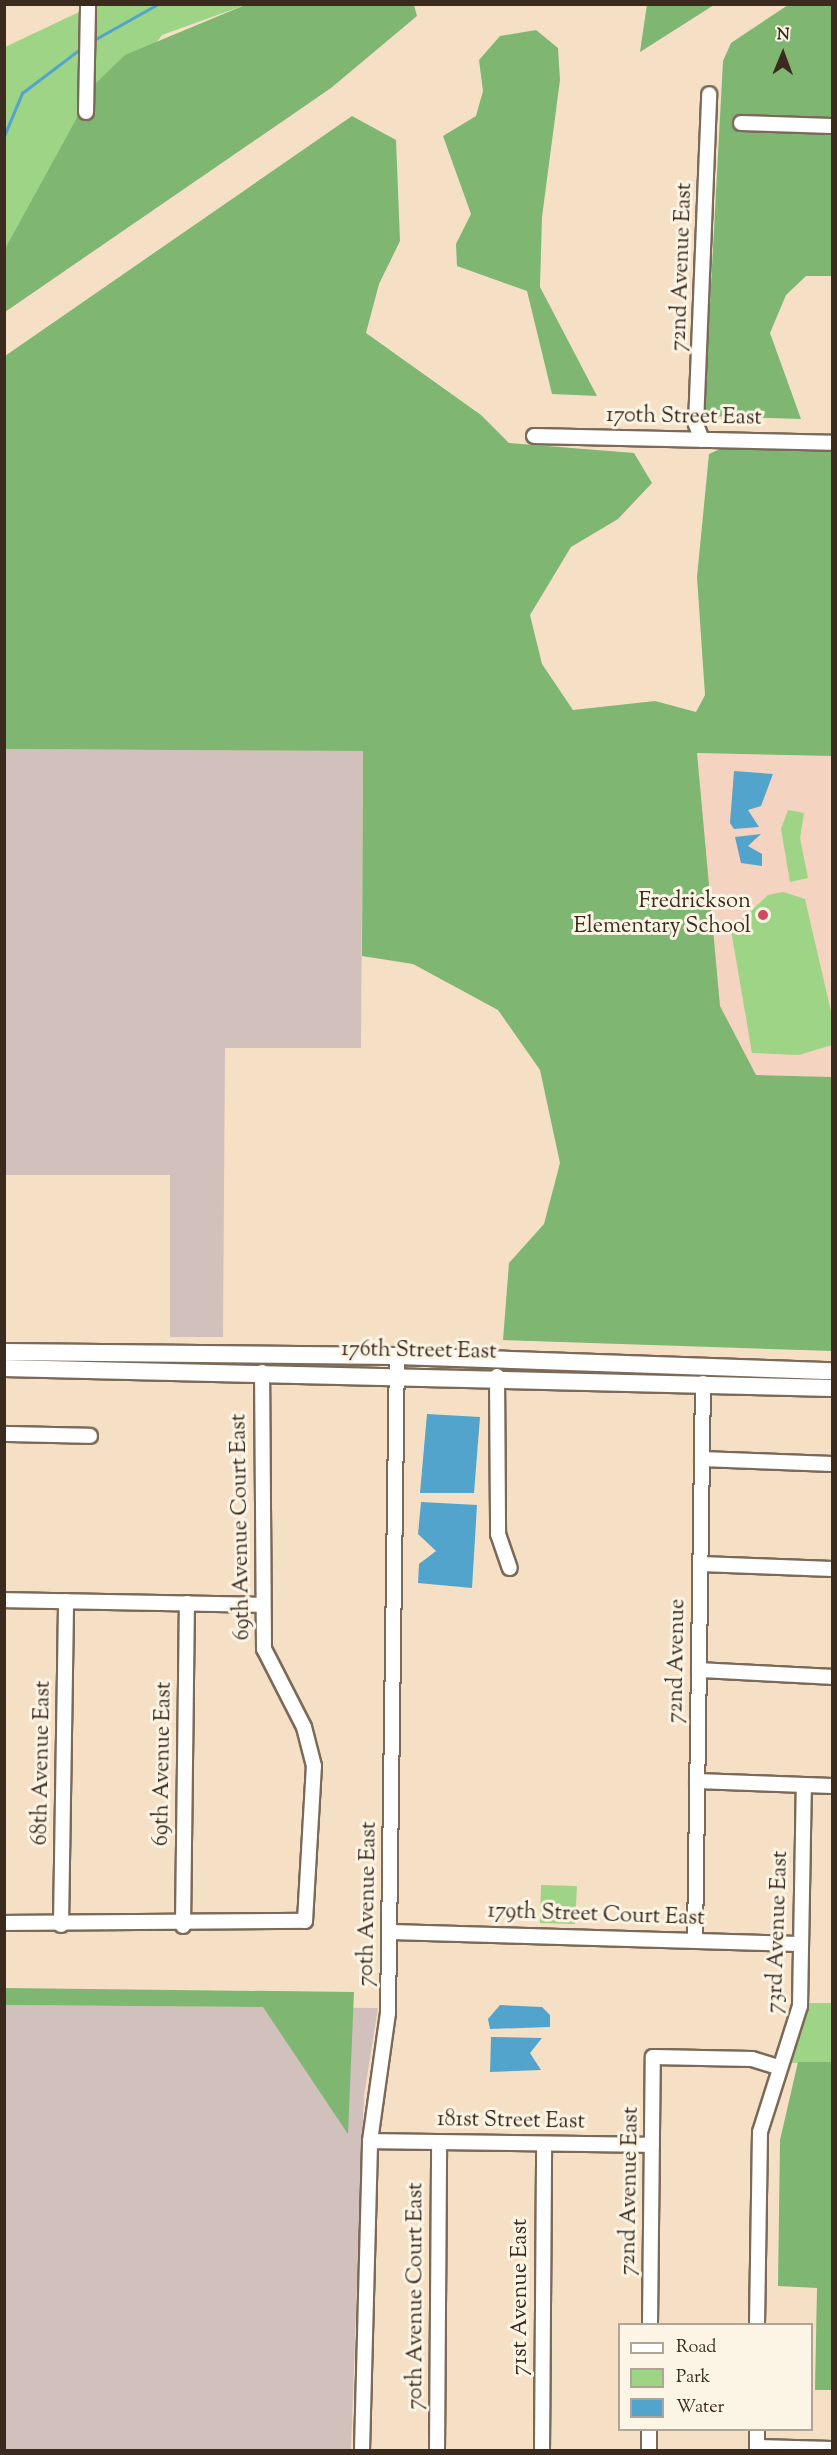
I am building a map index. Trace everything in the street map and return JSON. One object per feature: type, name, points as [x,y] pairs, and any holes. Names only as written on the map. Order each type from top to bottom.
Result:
[{"type":"main road","name":"176th Street East","points":[[4,1352],[397,1356],[832,1371]]},
{"type":"main road","name":"176th Street East","points":[[4,1368],[497,1376],[832,1388]]},
{"type":"street","points":[[86,112],[88,4]]},
{"type":"street","name":"72nd Avenue East","points":[[702,440],[696,424],[709,94]]},
{"type":"street","points":[[741,123],[832,126]]},
{"type":"street","name":"170th Street East","points":[[534,436],[832,443]]},
{"type":"street","name":"70th Avenue East","points":[[362,2451],[370,2141],[388,2013],[397,1356]]},
{"type":"street","name":"69th Avenue Court East","points":[[183,1926],[305,1921],[311,1882],[313,1748],[268,1664],[262,1605],[262,1372]]},
{"type":"street","points":[[497,1376],[498,1534],[510,1568]]},
{"type":"street","name":"72nd Avenue","points":[[695,1940],[703,1383]]},
{"type":"street","points":[[4,1434],[90,1436]]},
{"type":"street","points":[[702,1459],[832,1464]]},
{"type":"street","points":[[701,1564],[832,1569]]},
{"type":"street","points":[[4,1600],[262,1605]]},
{"type":"street","name":"68th Avenue East","points":[[61,1924],[66,1601]]},
{"type":"street","name":"69th Avenue East","points":[[183,1926],[187,1603]]},
{"type":"street","points":[[699,1670],[832,1677]]},
{"type":"street","points":[[697,1781],[832,1786]]},
{"type":"street","name":"73rd Avenue East","points":[[757,2323],[758,2150],[779,2067],[797,2023],[804,1785]]},
{"type":"street","points":[[4,1923],[183,1926]]},
{"type":"street","name":"179th Street Court East","points":[[390,1932],[800,1944]]},
{"type":"street","name":"72nd Avenue East","points":[[650,2323],[653,2057],[752,2059],[779,2067]]},
{"type":"street","name":"181st Street East","points":[[370,2141],[652,2145]]},
{"type":"street","name":"70th Avenue Court East","points":[[437,2451],[439,2142]]},
{"type":"street","name":"71st Avenue East","points":[[542,2451],[544,2144]]},
{"type":"street","points":[[649,2431],[649,2451]]},
{"type":"street","points":[[757,2431],[757,2449],[832,2449]]},
{"type":"shaded area","points":[[5,749],[363,751],[361,1048],[225,1048],[223,1337],[170,1337],[170,1175],[5,1175]]},
{"type":"shaded area","name":"Fredrickson Elementary School","points":[[697,753],[832,756],[832,1077],[689,1074]]},
{"type":"shaded area","points":[[5,2005],[378,2008],[364,2096],[351,2450],[5,2450]]},
{"type":"green space","points":[[647,4],[714,4],[714,5],[640,52]]},
{"type":"green space","points":[[94,5],[245,5],[162,35],[5,249],[5,47]]},
{"type":"green space","points":[[245,5],[414,5],[417,16],[331,88],[5,312],[5,249],[96,83],[125,55]]},
{"type":"green space","points":[[788,5],[832,5],[832,276],[806,276],[786,295],[770,333],[801,419],[704,416],[723,61],[731,43]]},
{"type":"green space","points":[[536,30],[558,48],[560,80],[542,217],[540,287],[597,396],[552,394],[527,291],[457,266],[456,244],[471,214],[443,136],[476,116],[483,91],[479,60],[500,36]]},
{"type":"green space","points":[[352,116],[396,140],[400,241],[379,284],[366,333],[481,415],[509,443],[634,453],[652,483],[618,519],[571,547],[530,615],[542,664],[573,710],[655,701],[696,712],[705,695],[697,577],[709,454],[720,449],[832,451],[832,756],[697,753],[720,1006],[756,1075],[832,1077],[832,1351],[503,1340],[509,1263],[544,1224],[560,1163],[540,1070],[498,1010],[413,964],[362,956],[363,751],[5,749],[5,356]]},
{"type":"green space","points":[[788,810],[804,813],[800,838],[808,878],[790,882],[781,829]]},
{"type":"green space","points":[[783,892],[805,899],[832,1016],[832,1045],[799,1055],[752,1053],[731,930],[768,895]]},
{"type":"green space","points":[[541,1885],[577,1886],[575,1924],[540,1923]]},
{"type":"green space","points":[[5,1988],[354,1992],[348,2134],[263,2007],[5,2005]]},
{"type":"green space","points":[[807,2003],[832,2003],[832,2062],[792,2063]]},
{"type":"green space","points":[[798,2062],[832,2062],[832,2390],[815,2390],[817,2288],[778,2286],[780,2140]]},
{"type":"water","points":[[734,771],[773,774],[761,806],[748,810],[759,827],[734,829],[730,823]]},
{"type":"water","points":[[761,834],[748,846],[762,854],[762,866],[741,863],[735,837]]},
{"type":"water","points":[[427,1414],[480,1417],[474,1493],[420,1493]]},
{"type":"water","points":[[421,1502],[477,1505],[472,1588],[418,1583],[419,1564],[436,1551],[418,1534]]},
{"type":"water","points":[[500,2005],[542,2007],[550,2015],[550,2027],[490,2029],[488,2019]]},
{"type":"water","points":[[491,2037],[542,2038],[530,2053],[541,2070],[490,2072]]},
{"type":"waterway","points":[[92,41],[158,4]]},
{"type":"waterway","points":[[4,136],[22,93],[84,46]]},
{"type":"place","name":"Fredrickson Elementary School","points":[[763,915]]}]
